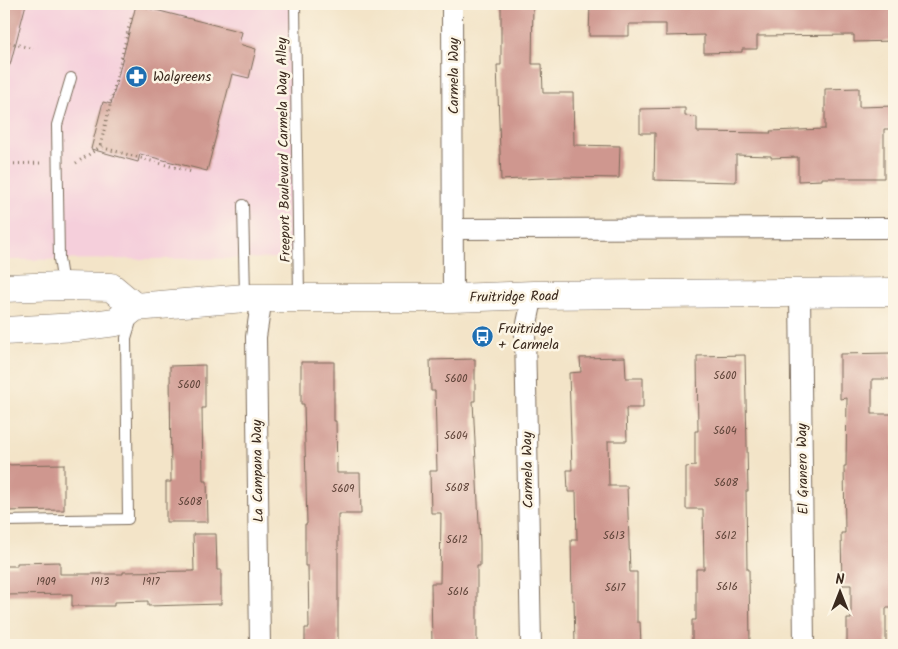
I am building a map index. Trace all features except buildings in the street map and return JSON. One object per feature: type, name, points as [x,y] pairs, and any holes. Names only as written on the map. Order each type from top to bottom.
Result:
[{"type":"main road","points":[[4,270],[63,286]]},
{"type":"main road","points":[[4,288],[111,287],[135,307],[116,322],[77,332],[16,335]]},
{"type":"main road","name":"Fruitridge Road","points":[[135,307],[254,297],[453,298],[533,295],[894,292]]},
{"type":"street","name":"Carmela Way","points":[[452,4],[453,298]]},
{"type":"street","points":[[453,229],[894,228]]},
{"type":"street","name":"El Granero Way","points":[[800,293],[804,645]]},
{"type":"street","name":"Carmela Way","points":[[531,645],[524,333],[533,295]]},
{"type":"street","name":"La Campana Way","points":[[254,297],[260,645]]},
{"type":"lane","name":"Freeport Boulevard Carmela Way Alley","points":[[295,4],[299,297]]},
{"type":"lane","points":[[63,286],[59,259],[57,126],[71,78]]},
{"type":"lane","points":[[243,205],[254,297]]},
{"type":"lane","points":[[4,521],[128,519],[126,338],[135,307]]},
{"type":"path","points":[[76,163],[100,147],[131,18]]},
{"type":"path","points":[[4,41],[33,49]]},
{"type":"path","points":[[100,147],[192,172]]},
{"type":"shaded area","points":[[4,4],[295,4],[298,258],[4,260]]},
{"type":"place","name":"Walgreens","points":[[137,76]]},
{"type":"place","name":"Fruitridge + Carmela","points":[[482,336]]}]
